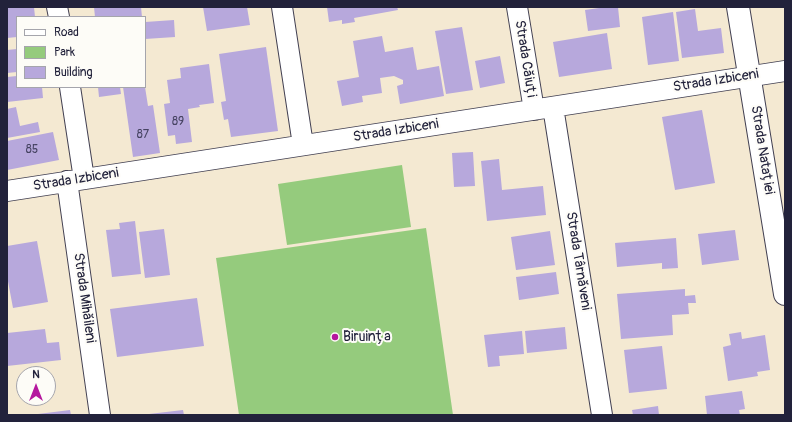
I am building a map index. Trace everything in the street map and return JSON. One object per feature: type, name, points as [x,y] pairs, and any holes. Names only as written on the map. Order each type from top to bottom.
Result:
[{"type":"street","points":[[282,7],[303,145]]},
{"type":"street","name":"Strada Căiuți","points":[[517,7],[534,110]]},
{"type":"street","name":"Strada Natației","points":[[738,7],[785,294]]},
{"type":"street","name":"Strada Izbiceni","points":[[7,191],[785,71]]},
{"type":"street","name":"Strada Mihăileni","points":[[70,88],[76,180],[100,415]]},
{"type":"street","name":"Strada Târnăveni","points":[[553,107],[602,415]]},
{"type":"green space","points":[[402,165],[411,227],[287,245],[278,184]]},
{"type":"green space","name":"Biruința","points":[[426,228],[453,415],[239,415],[216,258]]},
{"type":"building","points":[[7,7],[34,7],[35,16],[16,16],[16,37],[7,38]]},
{"type":"building","points":[[94,7],[141,7],[142,16],[95,16]]},
{"type":"building","points":[[203,7],[247,7],[250,25],[207,31]]},
{"type":"building","points":[[327,7],[397,7],[398,10],[354,18],[355,22],[342,24],[342,20],[329,22]]},
{"type":"building","points":[[618,7],[620,27],[588,31],[585,10]]},
{"type":"building","points":[[695,9],[698,31],[721,28],[724,53],[682,58],[676,12]]},
{"type":"building","points":[[673,12],[679,61],[648,65],[642,17]]},
{"type":"building","points":[[174,20],[175,37],[146,39],[146,22]]},
{"type":"building","points":[[462,27],[473,90],[446,94],[435,31]]},
{"type":"building","points":[[607,33],[612,69],[559,77],[553,42]]},
{"type":"building","points":[[382,36],[385,52],[413,47],[417,70],[439,66],[444,96],[400,104],[397,86],[403,84],[403,80],[394,76],[380,78],[382,93],[362,96],[363,102],[342,106],[337,81],[359,77],[353,41]]},
{"type":"building","points":[[266,47],[278,131],[231,137],[228,119],[224,120],[221,102],[226,101],[219,54]]},
{"type":"building","points":[[16,49],[16,72],[7,73],[7,50]]},
{"type":"building","points":[[500,56],[505,83],[480,88],[475,61]]},
{"type":"building","points":[[209,64],[214,103],[199,105],[200,107],[188,109],[192,142],[176,144],[175,135],[168,136],[164,104],[170,103],[167,80],[181,78],[180,68]]},
{"type":"building","points":[[16,76],[16,88],[42,88],[43,98],[7,102],[7,77]]},
{"type":"building","points":[[98,88],[120,88],[121,94],[99,97]]},
{"type":"building","points":[[123,88],[145,88],[148,106],[153,105],[160,153],[133,157]]},
{"type":"building","points":[[16,107],[20,126],[38,122],[40,132],[7,138],[7,109]]},
{"type":"building","points":[[702,110],[715,183],[675,190],[662,117]]},
{"type":"building","points":[[53,132],[59,160],[7,170],[7,141]]},
{"type":"building","points":[[473,152],[475,186],[454,187],[452,153]]},
{"type":"building","points":[[499,159],[502,190],[543,186],[546,215],[487,221],[481,161]]},
{"type":"building","points":[[135,221],[141,274],[112,277],[106,230],[120,229],[119,223]]},
{"type":"building","points":[[164,229],[170,275],[145,278],[139,232]]},
{"type":"building","points":[[735,230],[739,260],[702,265],[698,234]]},
{"type":"building","points":[[550,231],[555,265],[516,270],[511,237]]},
{"type":"building","points":[[676,238],[678,268],[662,269],[662,263],[617,267],[615,243]]},
{"type":"building","points":[[37,241],[48,302],[13,308],[7,276],[7,246]]},
{"type":"building","points":[[556,272],[559,294],[519,300],[516,277]]},
{"type":"building","points":[[685,289],[685,296],[695,295],[696,303],[688,303],[689,314],[672,315],[673,335],[621,339],[617,294]]},
{"type":"building","points":[[197,298],[204,346],[117,357],[110,309]]},
{"type":"building","points":[[565,327],[567,349],[527,353],[525,331]]},
{"type":"building","points":[[45,329],[47,343],[59,342],[61,360],[7,366],[7,333]]},
{"type":"building","points":[[522,331],[524,354],[499,356],[500,366],[488,367],[484,335]]},
{"type":"building","points":[[741,332],[742,339],[765,335],[770,370],[757,372],[758,376],[728,381],[723,347],[731,345],[729,334]]},
{"type":"building","points":[[662,346],[667,389],[629,393],[624,350]]},
{"type":"building","points":[[742,391],[745,409],[739,410],[740,415],[707,415],[705,396]]},
{"type":"building","points":[[658,406],[659,415],[633,415],[632,410]]},
{"type":"building","points":[[70,410],[71,415],[38,415],[38,414]]},
{"type":"building","points":[[183,410],[184,415],[149,415],[149,414]]},
{"type":"place","name":"Biruința","points":[[335,337]]}]
